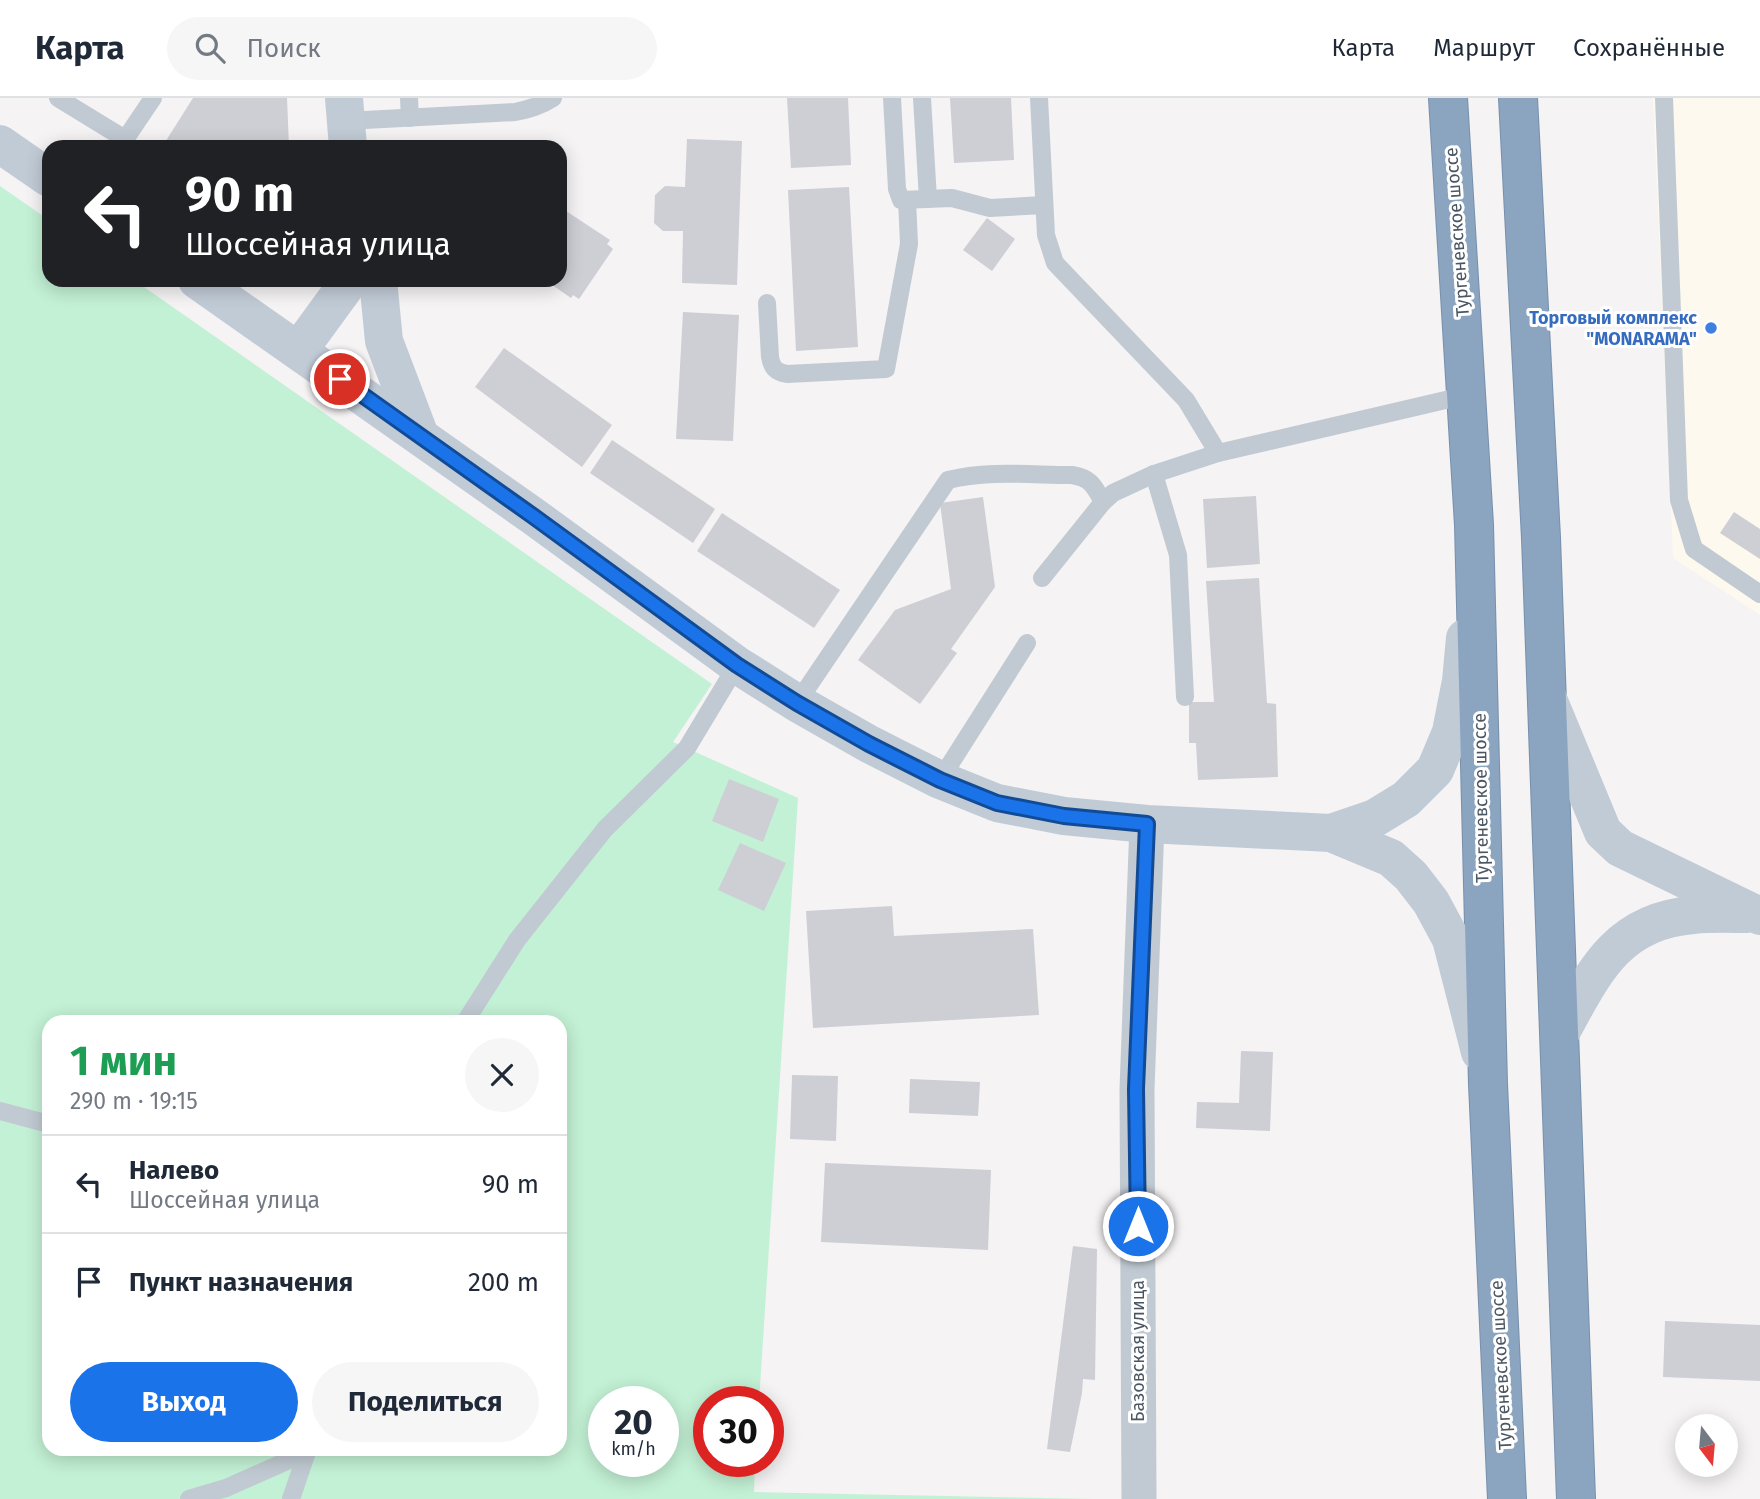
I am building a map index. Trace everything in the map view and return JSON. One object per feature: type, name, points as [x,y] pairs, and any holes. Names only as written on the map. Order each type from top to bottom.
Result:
[{"type":"highway","name":"Тургеневское шоссе","points":[[1448,98],[1474,525],[1488,1084],[1507,1499]]},
{"type":"highway","points":[[1518,98],[1541,538],[1576,1499]]},
{"type":"main road","points":[[0,144],[42,173]]},
{"type":"main road","points":[[207,287],[421,436],[737,665],[869,744],[940,780],[997,803],[1064,816],[1147,824],[1331,833],[1391,858],[1411,876],[1431,902],[1451,939],[1488,1084]]},
{"type":"main road","points":[[299,351],[345,287]]},
{"type":"main road","points":[[379,287],[384,341],[421,436]]},
{"type":"main road","points":[[1331,833],[1375,818],[1406,799],[1435,770],[1451,733],[1461,681],[1474,525]]},
{"type":"main road","points":[[1547,698],[1603,832],[1620,848],[1758,915]]},
{"type":"main road","points":[[1560,1034],[1595,971],[1613,949],[1634,933],[1661,921],[1692,915],[1758,915]]},
{"type":"street","name":"Базовская улица","points":[[1139,1499],[1136,1089],[1147,824]]},
{"type":"lane","points":[[58,98],[118,140]]},
{"type":"lane","points":[[124,140],[153,98]]},
{"type":"lane","points":[[409,98],[410,118]]},
{"type":"lane","points":[[346,122],[515,112],[532,109],[553,98]]},
{"type":"lane","points":[[892,98],[897,189],[901,200],[953,198],[990,208],[1044,205]]},
{"type":"lane","points":[[922,98],[928,199]]},
{"type":"lane","points":[[1039,98],[1046,235],[1055,263],[1186,400],[1218,453]]},
{"type":"lane","points":[[1664,98],[1679,500],[1694,549],[1760,594]]},
{"type":"lane","points":[[767,303],[770,357],[772,366],[778,372],[787,374],[886,369],[909,244],[907,200]]},
{"type":"lane","points":[[1042,578],[1102,502],[1113,492],[1154,474],[1218,453],[1467,395]]},
{"type":"lane","points":[[797,703],[948,480],[966,475],[997,474],[1084,477],[1094,487],[1102,502]]},
{"type":"lane","points":[[1154,474],[1178,555],[1185,697]]},
{"type":"lane","points":[[940,780],[1027,642]]},
{"type":"lane","points":[[469,1015],[517,940],[605,829],[687,748],[737,665]]},
{"type":"lane","points":[[0,1111],[42,1122]]},
{"type":"lane","points":[[189,1499],[226,1488],[295,1456]]},
{"type":"lane","points":[[291,1499],[306,1456]]},
{"type":"shaded area","name":"Торговый комплекс \"MONARAMA\"","points":[[1653,98],[1760,98],[1760,615],[1673,558]]},
{"type":"green space","points":[[0,186],[42,215],[42,287],[144,287],[712,684],[673,742],[798,798],[760,1386],[693,1386],[693,1477],[754,1477],[754,1492],[1093,1499],[0,1499]]},
{"type":"building","points":[[193,98],[287,98],[289,140],[166,140]]},
{"type":"building","points":[[787,98],[848,98],[851,165],[791,168]]},
{"type":"building","points":[[950,98],[1011,98],[1014,160],[954,163]]},
{"type":"building","points":[[687,139],[742,141],[737,285],[682,283],[683,231],[663,231],[654,223],[655,195],[665,186],[685,187]]},
{"type":"building","points":[[849,187],[858,347],[796,351],[788,190]]},
{"type":"building","points":[[567,212],[610,240],[607,244],[613,249],[579,299],[573,295],[571,298],[555,287],[567,287]]},
{"type":"building","points":[[987,218],[1015,239],[992,271],[963,250]]},
{"type":"building","points":[[683,312],[739,315],[733,441],[676,439]]},
{"type":"building","points":[[504,348],[612,425],[582,467],[475,387]]},
{"type":"building","points":[[612,440],[715,509],[693,543],[590,473]]},
{"type":"building","points":[[1256,496],[1260,564],[1207,568],[1203,499]]},
{"type":"building","points":[[983,497],[995,587],[951,649],[957,653],[920,704],[858,660],[895,610],[951,589],[940,503]]},
{"type":"building","points":[[1734,512],[1760,529],[1760,559],[1720,533]]},
{"type":"building","points":[[722,513],[840,590],[814,628],[697,551]]},
{"type":"building","points":[[1259,578],[1267,703],[1276,704],[1278,777],[1198,780],[1196,743],[1189,743],[1189,702],[1214,702],[1206,581]]},
{"type":"building","points":[[729,779],[779,799],[763,842],[712,821]]},
{"type":"building","points":[[740,843],[786,863],[764,911],[718,890]]},
{"type":"building","points":[[892,906],[894,936],[1033,929],[1039,1015],[813,1028],[806,911]]},
{"type":"building","points":[[1241,1051],[1273,1052],[1270,1131],[1196,1128],[1197,1102],[1239,1103]]},
{"type":"building","points":[[792,1075],[838,1076],[836,1141],[790,1139]]},
{"type":"building","points":[[910,1079],[980,1082],[978,1116],[909,1113]]},
{"type":"building","points":[[825,1163],[991,1170],[988,1250],[821,1242]]},
{"type":"building","points":[[1073,1246],[1097,1249],[1095,1380],[1083,1379],[1070,1452],[1047,1449]]},
{"type":"building","points":[[1665,1321],[1760,1325],[1760,1381],[1663,1377]]},
{"type":"place","name":"Торговый комплекс \"MONARAMA\"","points":[[1711,328]]},
{"type":"route","points":[[340,379],[737,665],[869,744],[940,780],[997,803],[1064,816],[1147,824],[1136,1089],[1138,1226]]}]
